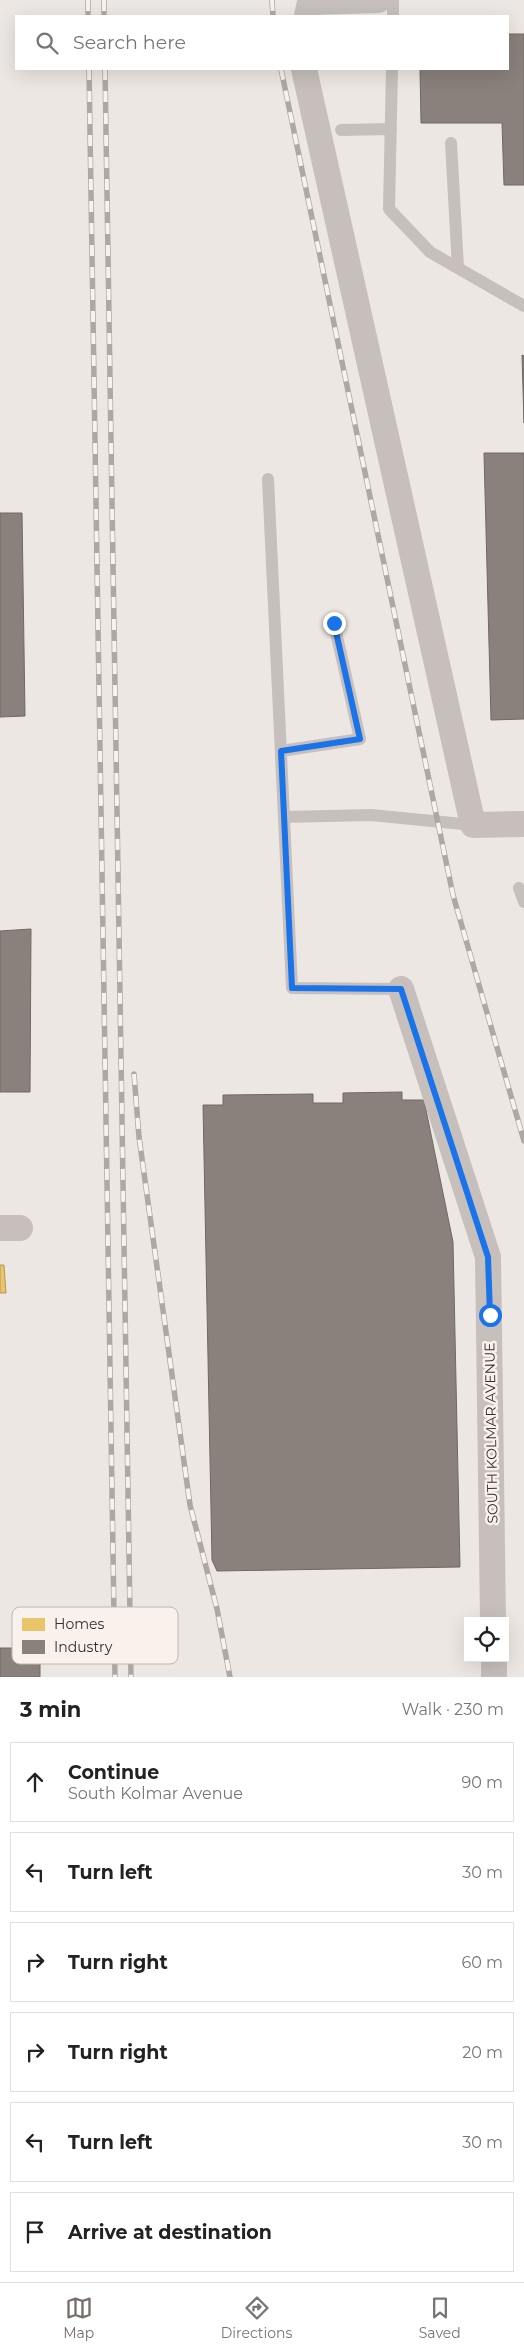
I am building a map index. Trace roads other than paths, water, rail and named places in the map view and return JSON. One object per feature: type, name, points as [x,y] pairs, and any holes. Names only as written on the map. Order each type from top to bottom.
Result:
[{"type":"street","points":[[308,9],[378,0]]},
{"type":"street","points":[[304,70],[473,825],[524,824]]},
{"type":"street","name":"SOUTH KOLMAR AVENUE","points":[[401,989],[488,1257],[493,1617]]},
{"type":"street","points":[[494,1662],[494,1677]]},
{"type":"lane","points":[[393,0],[393,15]]},
{"type":"lane","points":[[392,70],[389,209],[430,252],[524,306]]},
{"type":"lane","points":[[340,130],[391,129]]},
{"type":"lane","points":[[451,143],[458,268]]},
{"type":"lane","points":[[268,479],[292,988],[401,989]]},
{"type":"lane","points":[[281,751],[360,739],[334,623]]},
{"type":"lane","points":[[284,817],[371,815],[473,825]]},
{"type":"lane","points":[[519,888],[524,902]]},
{"type":"railway","points":[[88,0],[88,15]]},
{"type":"railway","points":[[104,0],[104,15]]},
{"type":"railway","points":[[272,0],[273,15]]},
{"type":"railway","points":[[89,70],[114,1607]]},
{"type":"railway","points":[[105,70],[130,1607]]},
{"type":"railway","points":[[281,70],[453,895],[524,1141]]},
{"type":"railway","points":[[134,1074],[139,1137],[190,1505],[217,1609],[230,1677]]},
{"type":"railway","points":[[115,1664],[115,1677]]},
{"type":"railway","points":[[131,1664],[131,1677]]}]
